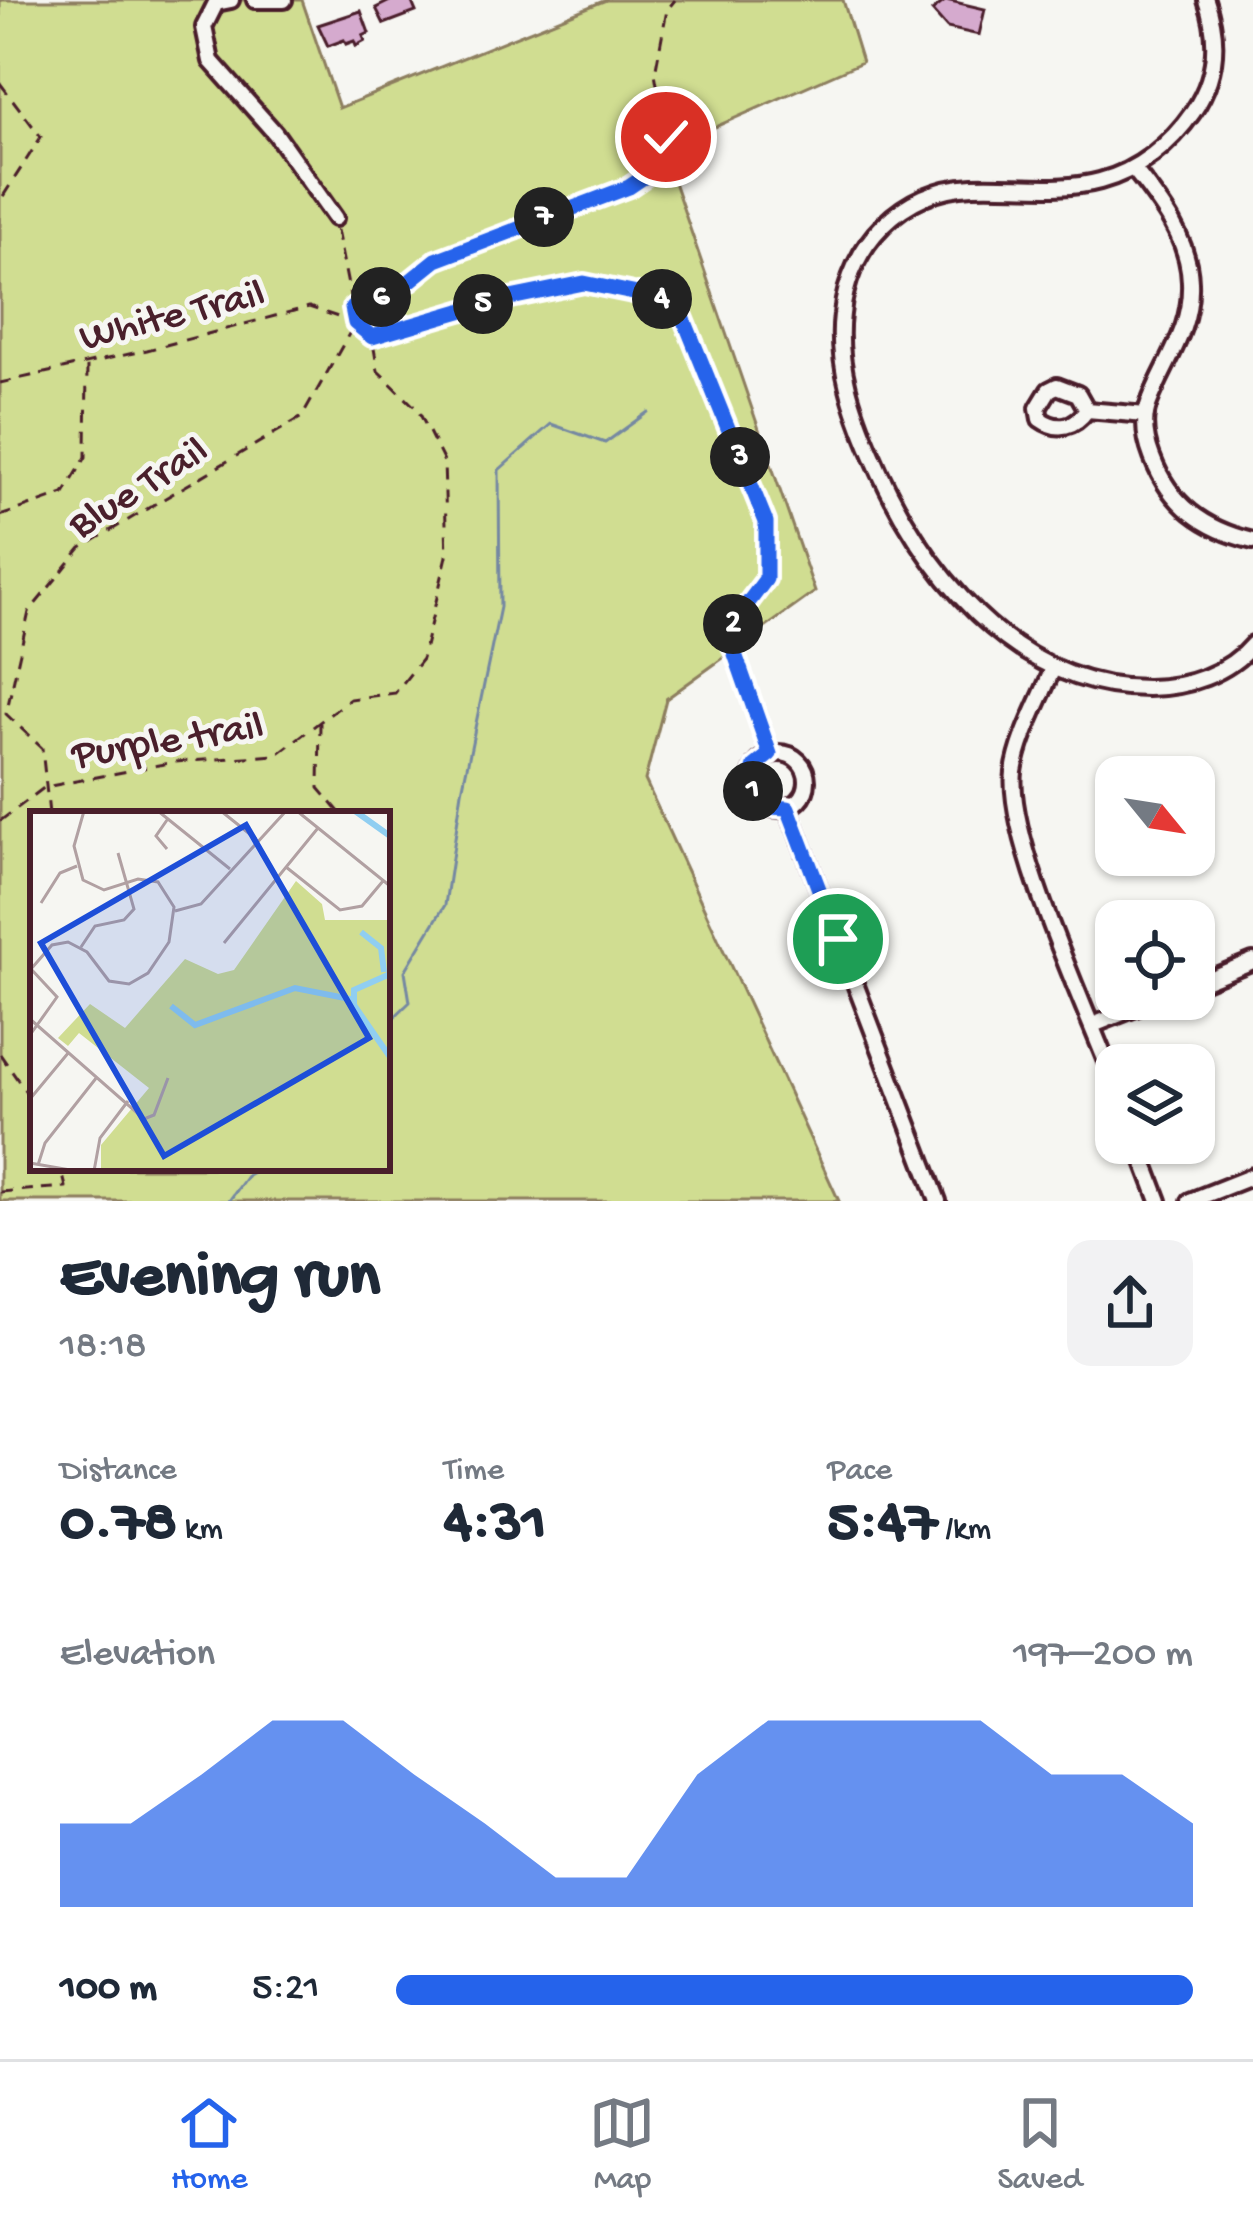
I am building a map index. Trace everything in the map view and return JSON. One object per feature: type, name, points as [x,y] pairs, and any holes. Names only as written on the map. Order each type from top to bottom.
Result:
[{"type":"street","points":[[231,0],[216,3],[204,28],[211,61],[275,133],[335,218]]},
{"type":"street","points":[[255,0],[284,0]]},
{"type":"street","points":[[1206,0],[1215,59],[1202,99],[1172,136],[1133,168],[1097,182],[967,186],[914,202],[891,215],[871,238],[850,280],[841,315],[842,353],[850,395],[896,508],[933,567],[1009,640],[1053,668],[1123,687],[1166,688],[1222,670],[1253,644]]},
{"type":"street","points":[[1133,168],[1164,208],[1186,254],[1191,280],[1184,330],[1145,415],[1147,443],[1170,495],[1210,527],[1253,541]]},
{"type":"street","points":[[1087,410],[1145,415]]},
{"type":"street","points":[[1053,668],[1014,773],[1016,804],[1038,884],[1100,1044]]},
{"type":"street","points":[[770,754],[788,754],[806,772],[802,797],[788,808],[769,807],[751,785],[755,766],[770,754]]},
{"type":"street","points":[[788,808],[938,1201]]},
{"type":"street","points":[[1215,977],[1253,962]]},
{"type":"street","points":[[1093,1025],[1106,1020]]},
{"type":"street","points":[[1145,1164],[1159,1201]]},
{"type":"street","points":[[1190,1201],[1253,1176]]},
{"type":"path","points":[[352,308],[400,289],[436,260],[629,187],[654,170],[666,137],[655,73],[667,10],[674,0]]},
{"type":"path","points":[[0,83],[40,137],[0,201]]},
{"type":"path","points":[[335,218],[355,323]]},
{"type":"path","points":[[372,337],[491,302],[584,283],[677,302],[766,522],[766,579],[730,627],[729,637],[770,754]]},
{"type":"path","name":"White Trail","points":[[0,383],[309,308],[355,323]]},
{"type":"path","name":"Purple trail","points":[[0,821],[45,787],[174,762],[275,755],[350,699],[395,693],[422,658],[447,556],[444,462],[418,410],[378,370],[372,337],[355,323]]},
{"type":"path","name":"Blue Trail","points":[[6,714],[29,612],[81,548],[302,417],[355,323]]},
{"type":"path","points":[[0,516],[64,494],[86,457],[87,364]]},
{"type":"path","points":[[0,721],[6,714],[42,748],[49,811]]},
{"type":"path","points":[[320,722],[319,788],[338,811]]},
{"type":"path","points":[[0,1054],[30,1098]]},
{"type":"path","points":[[0,1192],[66,1186],[62,1171]]},
{"type":"green space","points":[[0,0],[302,0],[339,108],[606,0],[843,0],[862,62],[663,150],[815,592],[666,699],[645,780],[839,1201],[0,1201]]},
{"type":"building","points":[[392,0],[411,0],[416,12],[384,24],[376,8]]},
{"type":"building","points":[[946,0],[985,9],[979,35],[947,28],[932,11]]},
{"type":"building","points":[[361,11],[369,33],[363,36],[365,41],[356,46],[344,40],[328,46],[318,25]]},
{"type":"waterway","points":[[390,1021],[410,1002],[405,971],[445,905],[462,791],[500,607],[499,470],[551,424],[605,443],[648,412]]},
{"type":"waterway","points":[[229,1201],[255,1171]]},
{"type":"route","points":[[666,137],[654,170],[629,187],[436,260],[400,289],[352,308],[355,323],[372,337],[491,302],[584,283],[677,302],[766,522],[766,579],[730,627],[729,637],[770,754],[755,766],[751,785],[760,802],[788,808],[838,939]]}]
